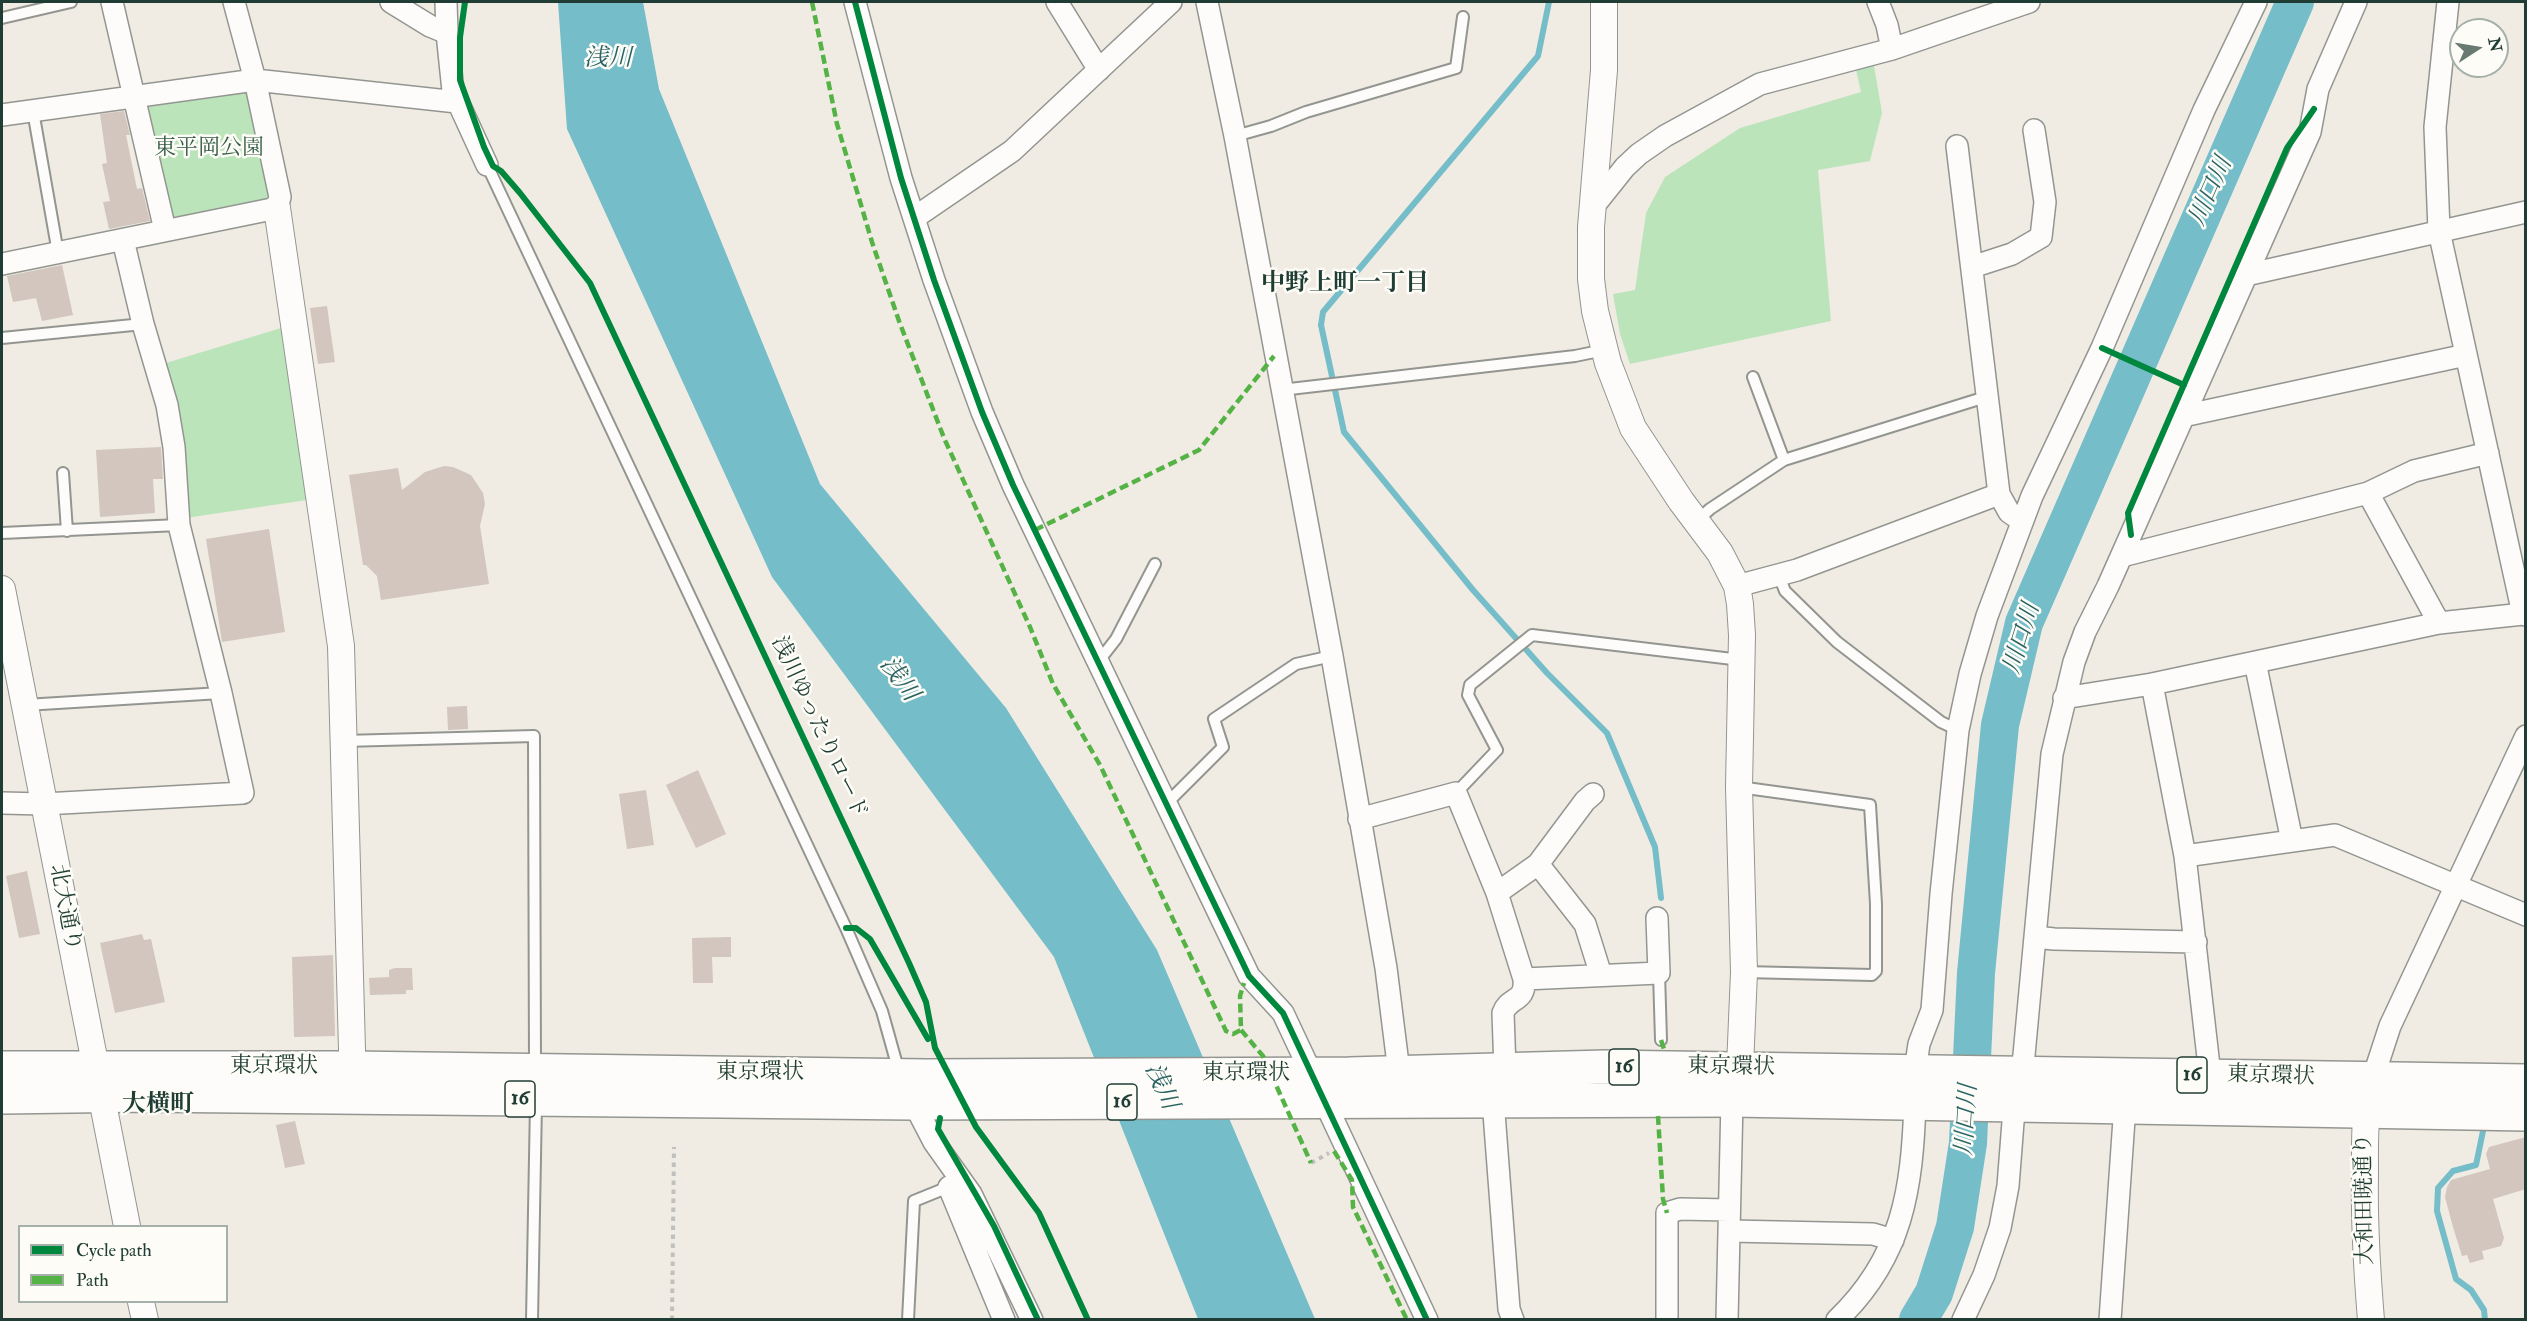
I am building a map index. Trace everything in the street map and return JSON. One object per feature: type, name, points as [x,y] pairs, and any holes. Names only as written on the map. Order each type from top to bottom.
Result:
[{"type":"highway","name":"東京環状","points":[[1308,1088],[1399,1072],[1605,1066],[1740,1068],[1925,1087]]},
{"type":"highway","name":"東京環状","points":[[2,1068],[98,1080],[920,1089],[1308,1088],[1493,1100],[1732,1100],[1925,1087],[2015,1088],[2210,1075],[2526,1081]]},
{"type":"highway","name":"東京環状","points":[[2,1097],[98,1080]]},
{"type":"highway","name":"東京環状","points":[[2015,1088],[2125,1105],[2526,1114]]},
{"type":"street","points":[[112,2],[165,230]]},
{"type":"street","points":[[234,2],[255,80],[280,197],[277,208],[340,646],[352,1082]]},
{"type":"street","points":[[391,2],[430,26],[447,33]]},
{"type":"street","points":[[446,2],[450,77],[457,102],[487,165]]},
{"type":"street","points":[[855,2],[889,135],[914,218],[941,302],[998,449],[1249,976],[1283,1012],[1308,1088],[1427,1320]]},
{"type":"street","points":[[1057,2],[1099,70]]},
{"type":"street","points":[[914,218],[1012,151],[1171,2]]},
{"type":"street","points":[[1207,2],[1235,136],[1332,656],[1386,968],[1399,1072],[1405,1084],[1411,1086],[1469,1087],[1487,1092],[1493,1100],[1509,1309],[1513,1320]]},
{"type":"street","points":[[1604,2],[1604,70],[1593,207],[1591,279],[1595,311],[1604,350],[1627,414],[1640,440],[1720,553],[1737,586],[1741,621],[1739,787],[1743,972],[1740,1068],[1732,1100],[1727,1320]]},
{"type":"street","points":[[1878,2],[1887,25],[1892,49]]},
{"type":"street","points":[[1593,207],[1625,167],[1639,154],[1665,136],[1760,84],[1892,49],[2029,2]]},
{"type":"street","points":[[1837,1320],[1872,1279],[1900,1223],[1907,1192],[1925,1087],[1919,1044],[1932,1010],[1958,730],[1977,646],[2022,520],[2102,348],[2204,110],[2256,2]]},
{"type":"street","points":[[1963,1320],[1984,1275],[2000,1228],[2008,1186],[2015,1088],[2035,937],[2052,754],[2064,698],[2085,632],[2122,556],[2310,132],[2318,89],[2355,2]]},
{"type":"street","points":[[2064,698],[2152,684],[2439,623],[2524,615],[2439,231],[2435,127],[2448,2]]},
{"type":"street","points":[[2,115],[255,80],[457,102]]},
{"type":"street","points":[[1972,267],[2012,254],[2041,237],[2045,202],[2034,130]]},
{"type":"street","points":[[1957,146],[1999,494],[2009,512],[2022,520]]},
{"type":"street","points":[[2,264],[277,208]]},
{"type":"street","points":[[2246,275],[2526,212]]},
{"type":"street","points":[[2,803],[44,804],[243,793],[221,693],[179,525],[174,447],[167,405],[143,324],[123,240]]},
{"type":"street","points":[[2183,416],[2466,355]]},
{"type":"street","points":[[2122,556],[2368,494],[2414,471],[2488,453]]},
{"type":"street","points":[[1737,586],[1779,576],[1999,494]]},
{"type":"street","points":[[2368,494],[2439,623]]},
{"type":"street","name":"北大通り","points":[[2,589],[127,1225]]},
{"type":"street","points":[[2255,662],[2292,841]]},
{"type":"street","points":[[2152,684],[2185,856],[2210,1075]]},
{"type":"street","points":[[2373,1078],[2390,1026],[2526,736]]},
{"type":"street","points":[[1359,819],[1456,793],[1497,893],[1524,979],[1525,989],[1522,994],[1505,1008],[1503,1013],[1505,1069]]},
{"type":"street","points":[[1497,893],[1538,864],[1585,801],[1593,794]]},
{"type":"street","points":[[2185,856],[2334,835],[2526,915]]},
{"type":"street","points":[[1538,864],[1585,924],[1602,975]]},
{"type":"street","points":[[1524,979],[1659,973],[1657,918]]},
{"type":"street","points":[[2035,937],[2196,942]]},
{"type":"street","name":"大和田暁通り","points":[[2371,1320],[2364,1243],[2366,1111],[2373,1078]]},
{"type":"street","points":[[920,1089],[934,1142],[956,1184],[994,1240],[1032,1320]]},
{"type":"street","points":[[2110,1320],[2125,1105]]},
{"type":"street","points":[[956,1184],[1004,1320]]},
{"type":"street","points":[[1667,1320],[1667,1213],[1680,1209],[1729,1220],[1873,1233],[1893,1240]]},
{"type":"street","points":[[141,1303],[145,1320]]},
{"type":"lane","points":[[2,18],[71,2]]},
{"type":"lane","points":[[1235,136],[1271,126],[1306,112],[1456,68],[1463,17]]},
{"type":"lane","points":[[33,111],[58,253]]},
{"type":"lane","points":[[487,165],[920,1089]]},
{"type":"lane","points":[[2,338],[143,324]]},
{"type":"lane","points":[[1281,390],[1575,356],[1604,350]]},
{"type":"lane","points":[[1753,377],[1784,460]]},
{"type":"lane","points":[[1696,521],[1710,509],[1784,460],[1976,400],[1989,398]]},
{"type":"lane","points":[[63,473],[67,531]]},
{"type":"lane","points":[[2,533],[179,525]]},
{"type":"lane","points":[[1098,662],[1116,639],[1155,564]]},
{"type":"lane","points":[[1779,576],[1785,591],[1837,642],[1941,722],[1958,730]]},
{"type":"lane","points":[[1456,793],[1497,750],[1468,695],[1470,685],[1532,635],[1741,660]]},
{"type":"lane","points":[[1166,804],[1223,747],[1214,719],[1296,664],[1332,656]]},
{"type":"lane","points":[[24,705],[221,693]]},
{"type":"lane","points":[[343,741],[534,736],[535,1085],[532,1320]]},
{"type":"lane","points":[[1739,787],[1870,805],[1876,904],[1876,971],[1872,975],[1743,972]]},
{"type":"lane","points":[[1659,973],[1661,1040]]},
{"type":"lane","points":[[908,1320],[914,1201],[956,1184]]},
{"type":"path","points":[[672,1320],[674,1147]]},
{"type":"path","points":[[1311,1163],[1334,1151]]},
{"type":"green space","points":[[1873,60],[1882,113],[1870,161],[1818,170],[1831,321],[1630,364],[1620,334],[1613,294],[1635,290],[1646,213],[1665,177],[1740,128],[1861,92],[1855,65]]},
{"type":"green space","name":"東平岡公園","points":[[255,80],[280,197],[165,230],[135,95]]},
{"type":"green space","points":[[281,328],[307,500],[179,519],[156,366]]},
{"type":"water","name":"浅川","points":[[558,2],[643,2],[659,89],[820,484],[1006,708],[1157,950],[1315,1319],[1198,1319],[1054,957],[772,577],[567,129]]},
{"type":"building","points":[[124,111],[130,135],[126,135],[137,189],[142,188],[150,221],[109,229],[103,202],[110,201],[102,164],[107,163],[100,114]]},
{"type":"building","points":[[62,265],[73,315],[42,321],[36,298],[13,302],[7,276]]},
{"type":"building","points":[[327,306],[335,362],[318,364],[310,308]]},
{"type":"building","points":[[161,447],[163,479],[153,479],[155,513],[100,517],[96,450]]},
{"type":"building","points":[[444,466],[453,467],[471,475],[483,493],[485,504],[480,526],[489,584],[381,600],[377,576],[366,565],[363,565],[349,475],[398,468],[402,490],[425,472]]},
{"type":"building","points":[[269,529],[285,632],[222,642],[206,539]]},
{"type":"building","points":[[467,706],[468,729],[448,730],[447,707]]},
{"type":"building","points":[[698,770],[726,834],[696,848],[666,785]]},
{"type":"building","points":[[646,790],[654,845],[627,849],[619,794]]},
{"type":"building","points":[[27,871],[40,934],[19,938],[6,876]]},
{"type":"building","points":[[142,934],[144,940],[151,939],[165,1002],[115,1013],[100,943]]},
{"type":"building","points":[[731,937],[731,957],[712,957],[713,983],[693,983],[692,938]]},
{"type":"building","points":[[333,955],[335,1036],[294,1037],[292,957]]},
{"type":"building","points":[[412,968],[413,990],[406,990],[406,994],[370,995],[369,978],[389,977],[389,970]]},
{"type":"building","points":[[295,1121],[305,1164],[285,1168],[276,1125]]},
{"type":"building","points":[[2526,1137],[2526,1189],[2493,1199],[2504,1238],[2501,1246],[2482,1251],[2484,1259],[2470,1263],[2467,1255],[2462,1256],[2453,1227],[2445,1197],[2447,1187],[2451,1180],[2490,1169],[2486,1154],[2489,1147]]},
{"type":"waterway","points":[[1549,2],[1538,56],[1323,312],[1321,325],[1344,432],[1473,590],[1547,673],[1607,733],[1655,847],[1661,898]]},
{"type":"waterway","name":"川口川","points":[[1918,1320],[1934,1293],[1955,1227],[1968,1143],[1976,973],[2000,725],[2024,623],[2295,2]]},
{"type":"waterway","points":[[2483,1131],[2476,1165],[2453,1171],[2438,1188],[2437,1211],[2456,1279],[2471,1290],[2484,1310],[2485,1320]]},
{"type":"marked path","points":[[812,2],[837,124],[872,242],[899,321],[944,438],[1030,627],[1053,684],[1100,765],[1226,1031],[1233,1034],[1241,1030],[1240,996],[1244,983]]},
{"type":"marked path","points":[[1035,530],[1199,450],[1274,356]]},
{"type":"marked path","points":[[1241,1030],[1263,1056],[1311,1163]]},
{"type":"marked path","points":[[1661,1040],[1664,1049]]},
{"type":"marked path","points":[[1658,1116],[1663,1199],[1667,1213]]},
{"type":"marked path","points":[[1334,1151],[1352,1180],[1353,1207],[1407,1320]]},
{"type":"cycle path","name":"浅川ゆったりロード","points":[[465,2],[460,37],[460,80],[484,147],[493,166],[501,171],[520,193],[590,283],[909,963],[926,1002],[935,1048],[976,1127],[1039,1213],[1088,1320]]},
{"type":"cycle path","points":[[855,2],[901,178],[934,280],[982,412],[1013,485],[1249,976],[1283,1013],[1427,1320]]},
{"type":"cycle path","points":[[2131,535],[2128,513],[2287,148],[2314,109]]},
{"type":"cycle path","points":[[2102,348],[2184,385]]},
{"type":"cycle path","points":[[846,928],[856,928],[870,939],[928,1039]]},
{"type":"cycle path","points":[[940,1118],[938,1129],[994,1226],[1038,1320]]},
{"type":"district","name":"中野上町一丁目","points":[[1345,285]]},
{"type":"district","name":"大横町","points":[[158,1106]]}]
